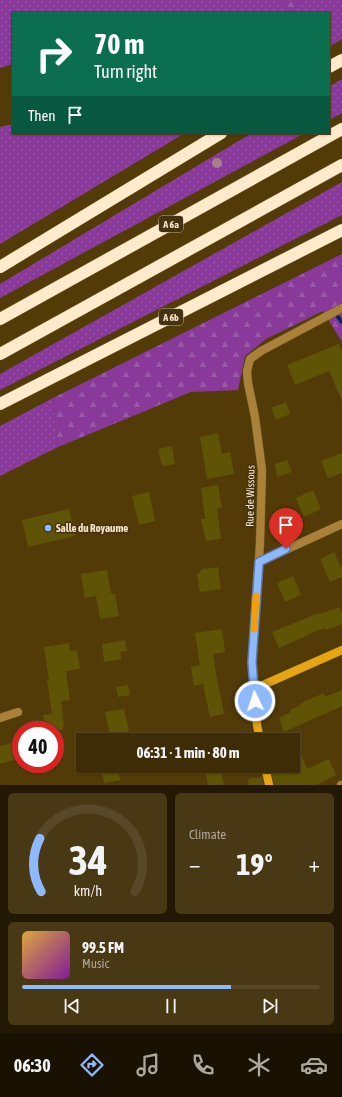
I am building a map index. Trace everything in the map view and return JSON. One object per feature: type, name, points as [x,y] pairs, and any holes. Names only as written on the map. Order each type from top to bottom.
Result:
[{"type":"highway","points":[[330,67],[342,60]]},
{"type":"highway","name":"A 6a","points":[[0,319],[342,129]]},
{"type":"highway","points":[[0,267],[219,134]]},
{"type":"highway","points":[[0,354],[342,165]]},
{"type":"highway","name":"A 6b","points":[[0,404],[342,230]]},
{"type":"street","name":"Rue de Wissous","points":[[259,733],[252,662],[259,562],[262,470],[256,417],[248,383],[247,371],[250,360],[261,352],[342,308]]},
{"type":"street","points":[[259,562],[342,524]]},
{"type":"street","points":[[254,689],[342,650]]},
{"type":"street","points":[[0,718],[18,712]]},
{"type":"street","points":[[266,773],[268,785]]},
{"type":"green space","points":[[0,0],[342,0],[342,39],[330,46],[330,12],[12,12],[12,64],[0,68]]},
{"type":"green space","points":[[278,0],[307,0],[289,12],[287,12]]},
{"type":"green space","points":[[342,79],[342,113],[330,119],[330,86]]},
{"type":"green space","points":[[12,124],[12,134],[183,134],[0,244],[0,127]]},
{"type":"green space","points":[[250,134],[303,134],[0,298],[0,284]]},
{"type":"green space","points":[[342,182],[342,215],[0,390],[0,374]]},
{"type":"green space","points":[[342,254],[342,342],[323,311],[266,339],[245,356],[238,390],[191,392],[58,447],[53,398]]},
{"type":"green space","points":[[53,398],[58,447],[0,476],[0,426]]},
{"type":"building","points":[[339,344],[342,352],[342,401],[329,371],[295,385],[287,365]]},
{"type":"building","points":[[286,402],[290,414],[276,420],[271,408]]},
{"type":"building","points":[[218,433],[222,454],[230,452],[234,474],[207,479],[200,437]]},
{"type":"building","points":[[172,446],[175,464],[162,466],[158,449]]},
{"type":"building","points":[[342,453],[342,473],[328,478],[321,461]]},
{"type":"building","points":[[287,460],[292,472],[277,477],[275,464]]},
{"type":"building","points":[[218,485],[222,508],[217,508],[221,539],[206,541],[201,519],[205,519],[201,488]]},
{"type":"building","points":[[313,490],[321,509],[304,517],[296,498]]},
{"type":"building","points":[[149,492],[155,521],[139,525],[132,496]]},
{"type":"building","name":"Salle du Royaume","points":[[69,509],[75,536],[28,547],[22,520]]},
{"type":"building","points":[[334,552],[342,569],[342,577],[330,582],[320,559]]},
{"type":"building","points":[[218,567],[221,589],[200,592],[197,575],[203,569]]},
{"type":"building","points":[[107,570],[111,594],[115,594],[119,616],[100,619],[96,596],[85,598],[81,574]]},
{"type":"building","points":[[293,576],[301,595],[285,602],[277,583]]},
{"type":"building","points":[[339,607],[342,613],[342,624],[326,630],[325,628],[319,630],[279,648],[272,632],[319,613],[320,614]]},
{"type":"building","points":[[222,629],[225,652],[213,654],[224,714],[210,717],[203,684],[194,686],[191,667],[200,665],[195,633]]},
{"type":"building","points":[[125,640],[127,651],[120,652],[122,659],[104,662],[102,644]]},
{"type":"building","points":[[69,643],[70,651],[77,650],[80,669],[66,671],[70,700],[61,701],[63,721],[44,721],[43,715],[52,714],[44,647]]},
{"type":"building","points":[[128,685],[130,695],[118,697],[116,687]]},
{"type":"building","points":[[342,690],[342,706],[284,732],[279,718],[291,712],[290,710],[301,705],[301,703],[324,693],[325,697]]},
{"type":"building","points":[[124,709],[129,731],[110,733],[105,712]]},
{"type":"building","points":[[12,743],[12,761],[0,764],[0,746]]},
{"type":"building","points":[[300,752],[307,769],[329,759],[336,775],[316,785],[274,785],[272,775],[300,773]]},
{"type":"building","points":[[102,773],[118,773],[120,780],[104,783]]},
{"type":"building","points":[[221,773],[224,785],[208,785],[206,774]]},
{"type":"building","points":[[262,777],[263,785],[249,785],[248,779]]},
{"type":"waterway","points":[[338,317],[342,322]]},
{"type":"slow traffic","points":[[254,629],[256,596]]},
{"type":"place","name":"Salle du Royaume","points":[[48,528]]},
{"type":"route","points":[[255,701],[252,662],[259,562],[286,549]]}]
